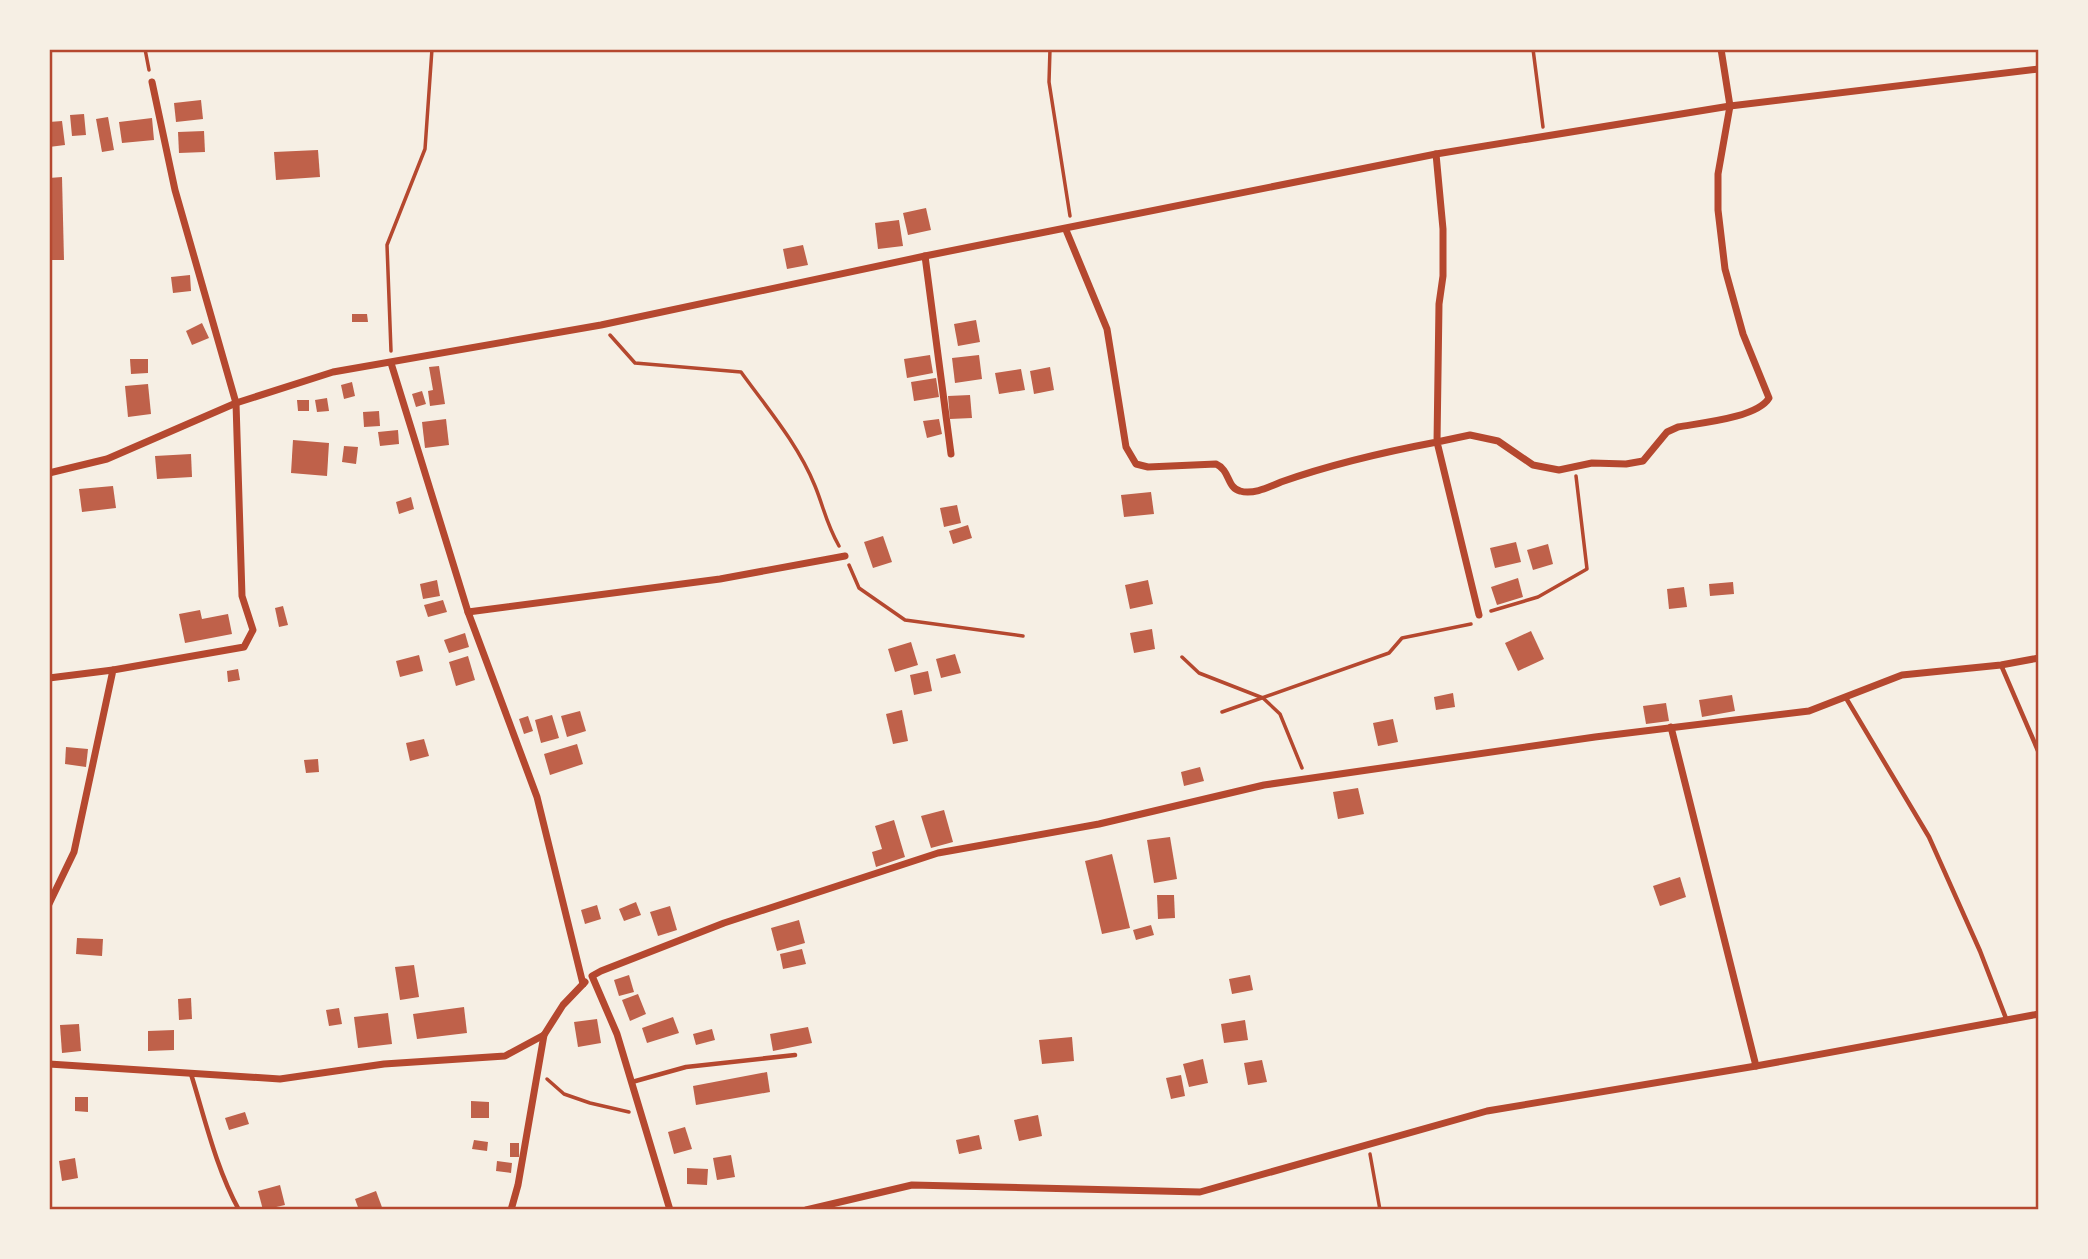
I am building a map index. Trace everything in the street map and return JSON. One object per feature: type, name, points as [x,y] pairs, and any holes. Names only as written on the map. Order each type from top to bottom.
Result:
[{"type":"street","points":[[1069,229],[1107,329],[1126,447],[1136,464],[1148,467],[1216,464],[1224,468],[1234,488],[1241,492],[1256,491],[1325,467],[1388,451],[1470,435],[1498,441],[1533,465],[1559,470],[1592,463],[1626,464],[1643,461],[1667,432],[1678,427],[1751,412],[1766,403],[1769,398],[1743,334],[1725,269],[1718,210],[1718,174],[1730,106],[1721,49]]},
{"type":"street","points":[[49,473],[107,459],[236,403],[333,372],[601,325],[1436,154],[1730,106],[2039,69]]},
{"type":"street","points":[[49,678],[113,670],[244,647],[253,630],[242,596],[236,403],[175,190],[152,82]]},
{"type":"street","points":[[1436,154],[1443,229],[1437,442],[1479,615]]},
{"type":"street","points":[[925,257],[951,454]]},
{"type":"street","points":[[391,363],[468,612],[537,797],[583,984]]},
{"type":"street","points":[[468,612],[720,579],[845,556]]},
{"type":"street","points":[[511,1210],[519,1185],[544,1035],[563,1005],[592,976],[724,923],[938,853],[1099,824],[1264,785],[1671,727],[1809,711],[1902,675],[2001,665],[2039,658]]},
{"type":"street","points":[[49,904],[74,852],[113,670]]},
{"type":"street","points":[[1671,727],[1756,1066]]},
{"type":"street","points":[[592,976],[617,1034],[670,1210]]},
{"type":"street","points":[[806,1210],[912,1185],[1200,1192],[1487,1111],[1756,1066],[2039,1014]]},
{"type":"street","points":[[49,1063],[280,1079],[384,1064],[505,1056],[544,1035]]},
{"type":"lane","points":[[2001,665],[2039,753]]},
{"type":"lane","points":[[1846,698],[1929,837],[1980,951],[2007,1021]]},
{"type":"lane","points":[[632,1082],[686,1067],[794,1055]]},
{"type":"lane","points":[[191,1073],[223,1173],[239,1210]]},
{"type":"path","points":[[145,49],[152,82]]},
{"type":"path","points":[[391,363],[387,245],[425,149],[432,49]]},
{"type":"path","points":[[1049,49],[1049,82],[1069,229]]},
{"type":"path","points":[[1534,49],[1544,136]]},
{"type":"path","points":[[601,325],[635,363],[741,372],[792,444],[815,485],[827,524],[859,588],[905,620],[1023,636]]},
{"type":"path","points":[[1222,712],[1389,653],[1402,638],[1471,624],[1479,615],[1538,597],[1587,569],[1575,467]]},
{"type":"path","points":[[1182,657],[1199,673],[1264,698],[1280,714],[1306,779]]},
{"type":"path","points":[[538,1070],[564,1094],[643,1116]]},
{"type":"path","points":[[1368,1145],[1380,1210]]},
{"type":"building","points":[[201,100],[203,119],[176,122],[174,103]]},
{"type":"building","points":[[84,114],[86,135],[72,136],[70,115]]},
{"type":"building","points":[[108,117],[114,150],[102,152],[96,119]]},
{"type":"building","points":[[152,118],[154,140],[122,143],[119,122]]},
{"type":"building","points":[[62,121],[65,145],[49,147],[49,122]]},
{"type":"building","points":[[204,131],[205,152],[179,153],[178,132]]},
{"type":"building","points":[[318,150],[320,177],[276,180],[274,152]]},
{"type":"building","points":[[62,177],[64,260],[49,260],[49,178]]},
{"type":"building","points":[[926,208],[931,230],[908,235],[903,213]]},
{"type":"building","points":[[899,220],[903,246],[878,249],[875,223]]},
{"type":"building","points":[[803,245],[808,265],[787,269],[783,249]]},
{"type":"building","points":[[190,275],[191,291],[173,293],[171,277]]},
{"type":"building","points":[[352,314],[367,314],[368,322],[352,322]]},
{"type":"building","points":[[976,320],[980,342],[958,346],[954,324]]},
{"type":"building","points":[[202,323],[209,338],[192,345],[186,331]]},
{"type":"building","points":[[930,355],[933,373],[907,378],[904,359]]},
{"type":"building","points":[[979,355],[982,379],[955,383],[952,358]]},
{"type":"building","points":[[130,359],[148,359],[148,373],[131,374]]},
{"type":"building","points":[[439,366],[445,404],[430,406],[428,391],[433,390],[429,367]]},
{"type":"building","points":[[1050,367],[1054,390],[1034,394],[1030,371]]},
{"type":"building","points":[[1021,369],[1025,390],[999,394],[995,373]]},
{"type":"building","points":[[936,378],[939,397],[914,401],[911,382]]},
{"type":"building","points":[[352,382],[355,396],[344,399],[341,385]]},
{"type":"building","points":[[148,384],[151,414],[128,417],[125,386]]},
{"type":"building","points":[[422,391],[426,404],[416,407],[412,394]]},
{"type":"building","points":[[970,395],[972,418],[950,419],[948,396]]},
{"type":"building","points":[[327,398],[329,411],[317,412],[315,400]]},
{"type":"building","points":[[297,400],[309,400],[309,411],[298,411]]},
{"type":"building","points":[[379,411],[380,426],[364,427],[363,412]]},
{"type":"building","points":[[446,419],[449,445],[425,448],[422,422]]},
{"type":"building","points":[[939,419],[942,434],[927,438],[923,421]]},
{"type":"building","points":[[398,430],[399,444],[380,446],[378,432]]},
{"type":"building","points":[[293,440],[329,443],[327,476],[291,473]]},
{"type":"building","points":[[344,446],[358,447],[356,464],[342,462]]},
{"type":"building","points":[[191,454],[192,477],[157,479],[155,456]]},
{"type":"building","points":[[113,486],[116,508],[82,512],[79,489]]},
{"type":"building","points":[[1151,492],[1154,514],[1124,517],[1121,495]]},
{"type":"building","points":[[411,497],[414,509],[399,514],[396,502]]},
{"type":"building","points":[[957,505],[961,523],[944,527],[940,508]]},
{"type":"building","points":[[968,525],[972,538],[953,544],[949,531]]},
{"type":"building","points":[[883,536],[892,562],[873,568],[864,542]]},
{"type":"building","points":[[1516,542],[1521,562],[1495,568],[1490,548]]},
{"type":"building","points":[[1548,544],[1553,564],[1533,570],[1527,550]]},
{"type":"building","points":[[1518,578],[1523,597],[1497,605],[1491,587]]},
{"type":"building","points":[[437,580],[440,596],[423,599],[420,584]]},
{"type":"building","points":[[1148,580],[1153,604],[1130,609],[1125,585]]},
{"type":"building","points":[[1733,582],[1734,594],[1710,596],[1709,584]]},
{"type":"building","points":[[1684,587],[1687,607],[1669,609],[1667,589]]},
{"type":"building","points":[[443,600],[447,612],[428,617],[424,605]]},
{"type":"building","points":[[283,606],[288,625],[279,627],[275,608]]},
{"type":"building","points":[[200,610],[202,619],[228,614],[232,634],[185,643],[179,614]]},
{"type":"building","points":[[1152,629],[1155,649],[1134,653],[1130,633]]},
{"type":"building","points":[[1531,631],[1544,659],[1518,671],[1505,643]]},
{"type":"building","points":[[465,633],[469,647],[449,653],[444,640]]},
{"type":"building","points":[[911,642],[918,665],[895,672],[888,649]]},
{"type":"building","points":[[955,654],[961,673],[941,678],[936,659]]},
{"type":"building","points":[[419,655],[423,671],[400,677],[396,661]]},
{"type":"building","points":[[468,656],[475,680],[456,686],[449,662]]},
{"type":"building","points":[[238,669],[240,680],[228,682],[227,671]]},
{"type":"building","points":[[928,671],[932,691],[914,695],[910,675]]},
{"type":"building","points":[[1453,693],[1455,707],[1436,710],[1434,697]]},
{"type":"building","points":[[1732,695],[1735,711],[1702,717],[1699,700]]},
{"type":"building","points":[[1666,703],[1669,721],[1646,724],[1643,706]]},
{"type":"building","points":[[902,710],[908,741],[893,744],[886,714]]},
{"type":"building","points":[[580,711],[586,731],[567,737],[561,716]]},
{"type":"building","points":[[552,715],[559,738],[541,743],[535,720]]},
{"type":"building","points":[[528,716],[533,731],[524,734],[519,719]]},
{"type":"building","points":[[1393,719],[1398,742],[1378,746],[1373,723]]},
{"type":"building","points":[[424,739],[429,756],[410,761],[406,743]]},
{"type":"building","points":[[577,744],[583,764],[550,775],[544,754]]},
{"type":"building","points":[[66,747],[88,749],[86,767],[65,764]]},
{"type":"building","points":[[318,759],[319,772],[306,773],[304,760]]},
{"type":"building","points":[[1200,767],[1204,781],[1184,786],[1181,772]]},
{"type":"building","points":[[1358,788],[1364,814],[1338,819],[1333,792]]},
{"type":"building","points":[[944,810],[953,842],[931,848],[921,816]]},
{"type":"building","points":[[894,820],[905,857],[876,867],[872,852],[882,849],[875,826]]},
{"type":"building","points":[[1170,837],[1177,879],[1154,883],[1147,840]]},
{"type":"building","points":[[1112,854],[1130,928],[1102,934],[1085,861]]},
{"type":"building","points":[[1680,877],[1686,897],[1660,906],[1653,886]]},
{"type":"building","points":[[1157,895],[1174,895],[1175,918],[1158,919]]},
{"type":"building","points":[[636,902],[641,915],[624,921],[619,909]]},
{"type":"building","points":[[597,905],[601,919],[585,924],[581,910]]},
{"type":"building","points":[[670,906],[677,930],[658,936],[650,912]]},
{"type":"building","points":[[799,920],[805,943],[777,951],[771,928]]},
{"type":"building","points":[[1151,925],[1154,935],[1136,940],[1133,930]]},
{"type":"building","points":[[77,938],[103,939],[102,956],[76,954]]},
{"type":"building","points":[[802,949],[806,964],[783,969],[780,954]]},
{"type":"building","points":[[414,965],[419,997],[400,1000],[395,967]]},
{"type":"building","points":[[629,975],[634,992],[619,996],[614,980]]},
{"type":"building","points":[[1250,975],[1253,990],[1232,994],[1229,979]]},
{"type":"building","points":[[638,994],[646,1014],[630,1021],[622,1000]]},
{"type":"building","points":[[191,998],[192,1019],[179,1020],[178,999]]},
{"type":"building","points":[[464,1007],[467,1033],[417,1039],[413,1014]]},
{"type":"building","points":[[339,1008],[342,1024],[329,1026],[326,1010]]},
{"type":"building","points":[[388,1013],[392,1044],[358,1048],[354,1017]]},
{"type":"building","points":[[673,1017],[679,1033],[647,1043],[642,1028]]},
{"type":"building","points":[[597,1019],[601,1043],[578,1047],[574,1022]]},
{"type":"building","points":[[1245,1020],[1248,1040],[1224,1043],[1221,1024]]},
{"type":"building","points":[[79,1024],[81,1051],[62,1053],[60,1025]]},
{"type":"building","points":[[808,1027],[812,1043],[773,1051],[770,1034]]},
{"type":"building","points":[[712,1029],[715,1040],[696,1045],[693,1034]]},
{"type":"building","points":[[174,1030],[174,1050],[148,1051],[148,1031]]},
{"type":"building","points":[[1072,1037],[1074,1061],[1042,1064],[1039,1040]]},
{"type":"building","points":[[1203,1059],[1208,1083],[1189,1087],[1183,1064]]},
{"type":"building","points":[[1262,1060],[1267,1082],[1248,1085],[1244,1063]]},
{"type":"building","points":[[767,1072],[770,1092],[696,1105],[693,1086]]},
{"type":"building","points":[[1181,1075],[1185,1096],[1171,1099],[1166,1078]]},
{"type":"building","points":[[75,1097],[88,1097],[88,1112],[75,1111]]},
{"type":"building","points":[[471,1101],[489,1102],[489,1118],[471,1118]]},
{"type":"building","points":[[245,1112],[249,1124],[229,1130],[225,1118]]},
{"type":"building","points":[[1038,1115],[1042,1136],[1019,1141],[1014,1120]]},
{"type":"building","points":[[685,1127],[692,1149],[674,1154],[668,1132]]},
{"type":"building","points":[[979,1135],[982,1149],[959,1154],[956,1140]]},
{"type":"building","points":[[474,1140],[488,1142],[487,1151],[472,1149]]},
{"type":"building","points":[[510,1143],[519,1143],[519,1157],[510,1157]]},
{"type":"building","points":[[731,1155],[735,1177],[717,1180],[713,1158]]},
{"type":"building","points":[[75,1158],[78,1178],[62,1181],[59,1161]]},
{"type":"building","points":[[497,1161],[512,1163],[511,1173],[496,1171]]},
{"type":"building","points":[[687,1168],[708,1169],[707,1185],[687,1184]]},
{"type":"building","points":[[280,1185],[285,1205],[263,1210],[258,1191]]},
{"type":"building","points":[[376,1191],[383,1210],[359,1210],[355,1199]]}]
